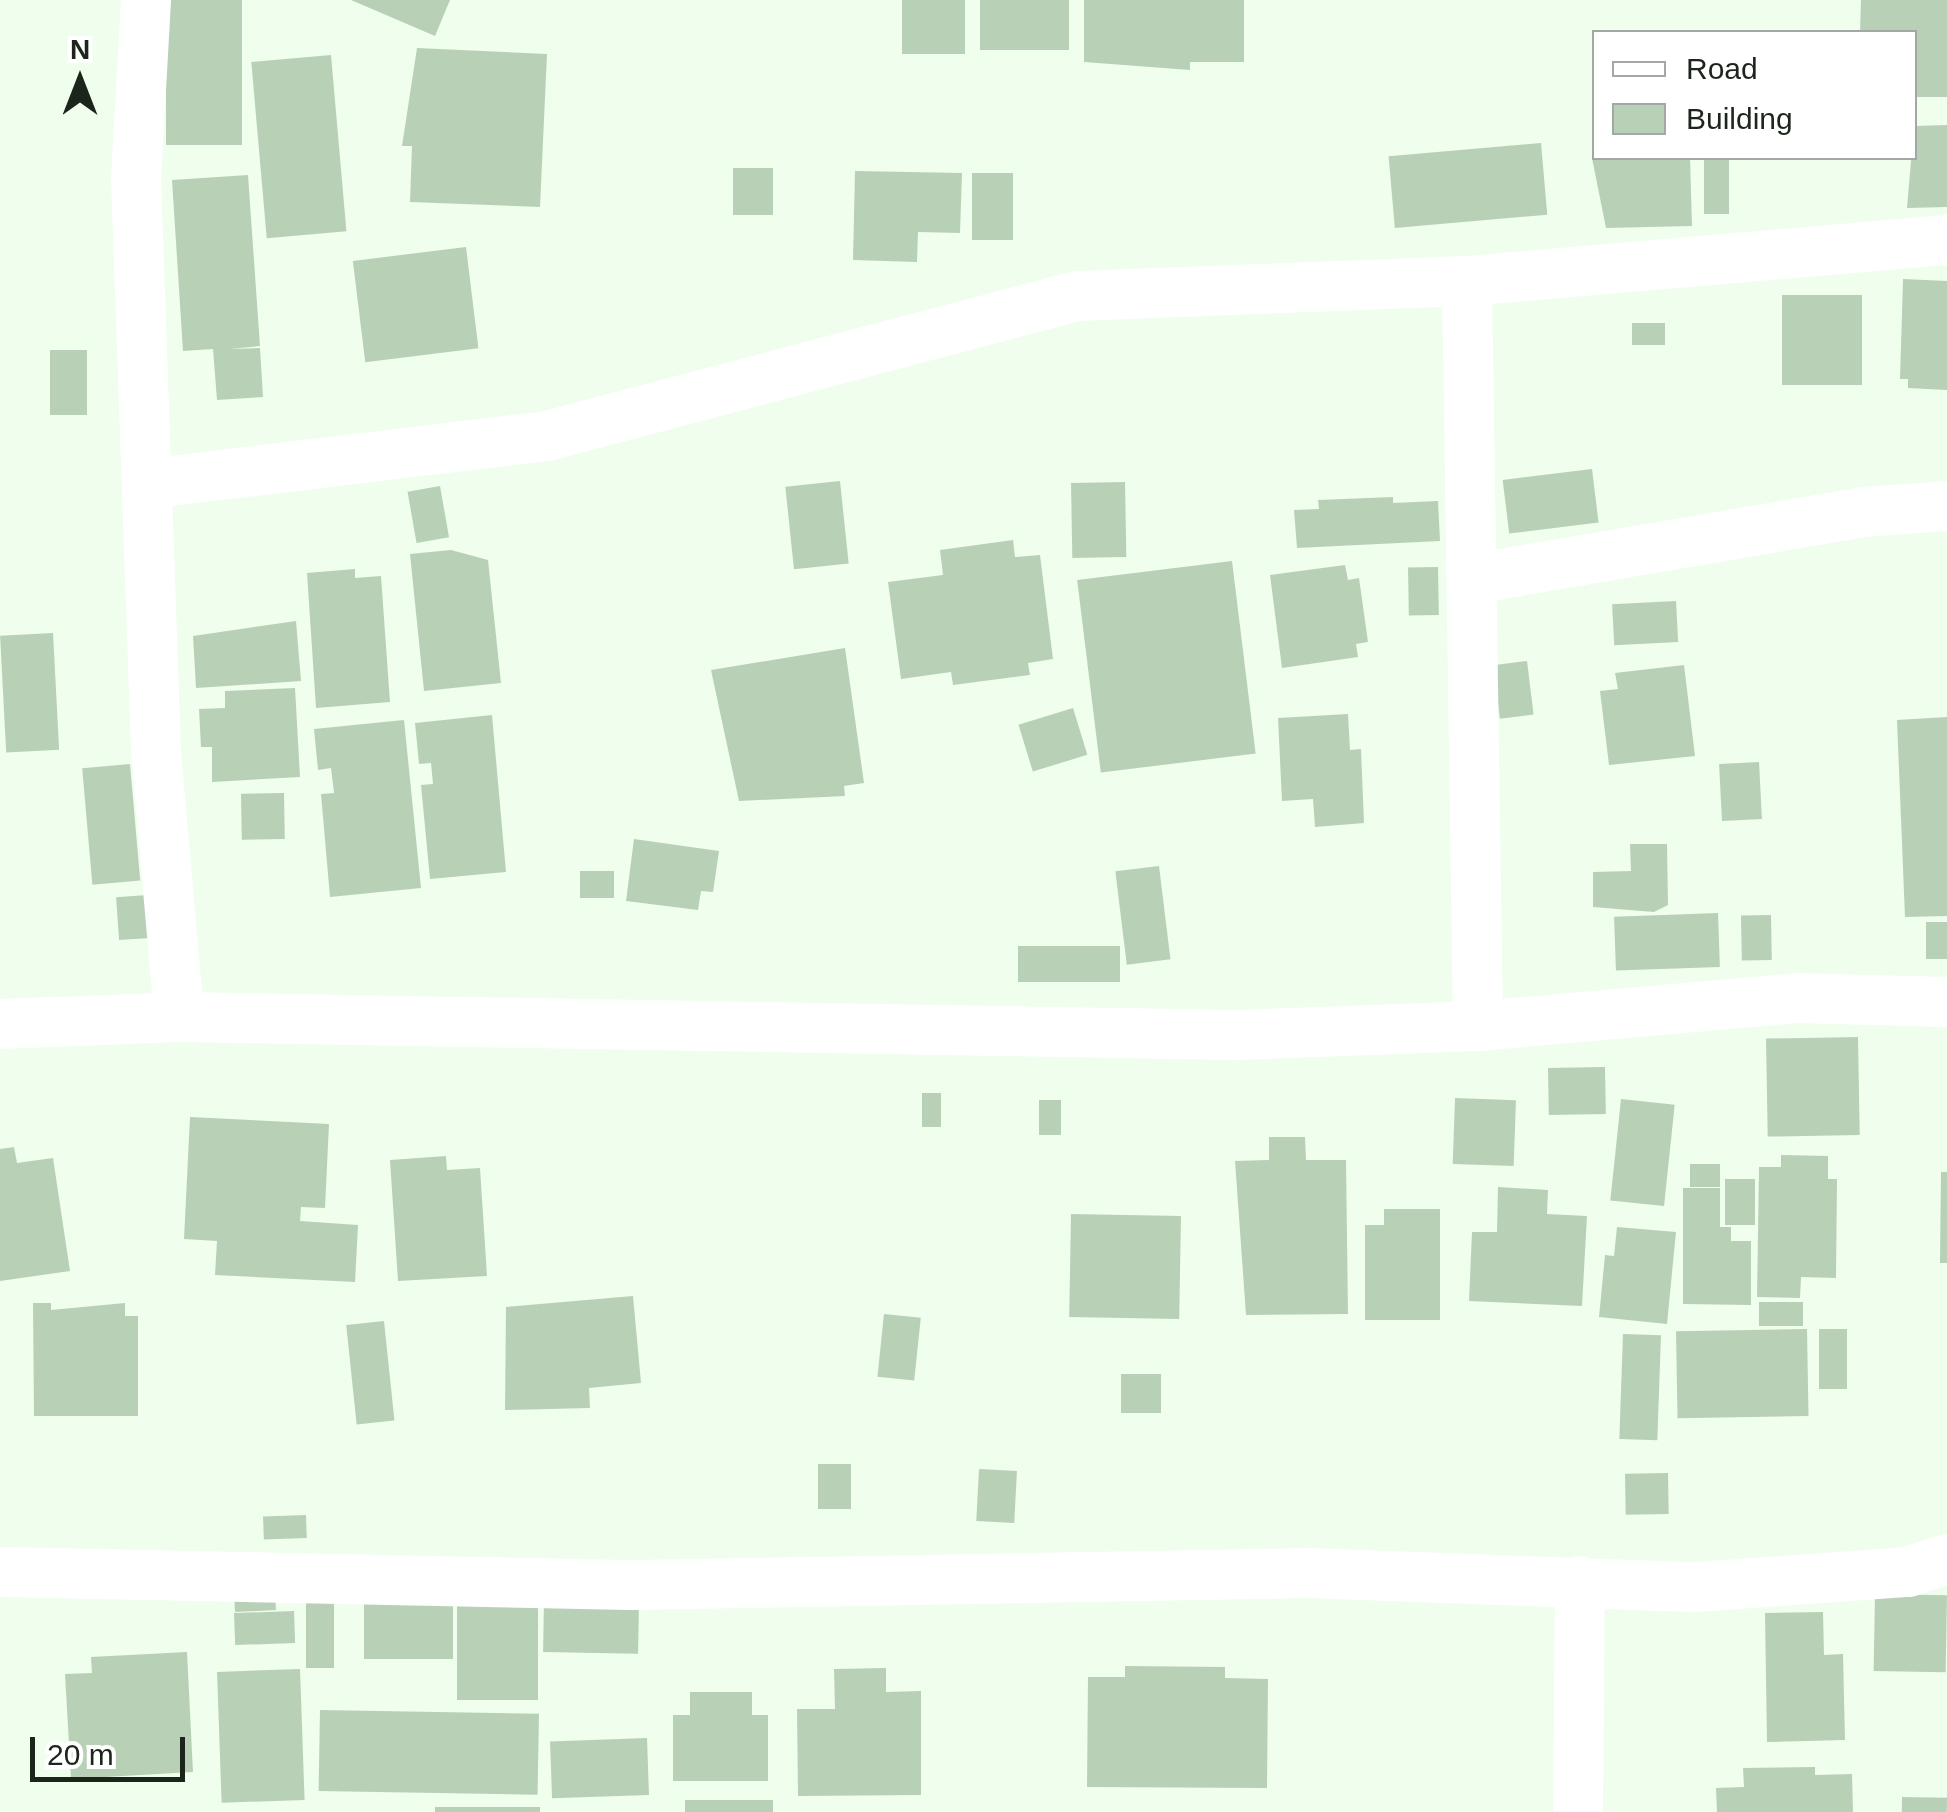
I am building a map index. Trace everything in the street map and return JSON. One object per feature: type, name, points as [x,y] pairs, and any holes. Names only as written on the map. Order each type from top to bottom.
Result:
[{"type":"street","points":[[146,0],[136,178],[153,483],[156,752],[179,1018]]},
{"type":"street","points":[[153,483],[547,436],[1077,296],[1467,281],[1947,240]]},
{"type":"street","points":[[1467,281],[1478,1026]]},
{"type":"street","points":[[1472,579],[1862,512],[1947,506]]},
{"type":"street","points":[[0,1024],[179,1018],[1234,1035],[1478,1026],[1796,998],[1947,1002]]},
{"type":"street","points":[[0,1572],[630,1586],[1308,1573],[1697,1587],[1908,1572],[1947,1560]]},
{"type":"street","points":[[1578,1812],[1580,1581]]},
{"type":"building","points":[[166,0],[242,0],[242,145],[166,145]]},
{"type":"building","points":[[351,0],[450,0],[435,36]]},
{"type":"building","points":[[902,0],[965,0],[965,54],[902,54]]},
{"type":"building","points":[[980,0],[1069,0],[1069,50],[980,50]]},
{"type":"building","points":[[1084,0],[1244,0],[1244,62],[1190,62],[1190,70],[1084,62]]},
{"type":"building","points":[[1861,0],[1947,0],[1947,97],[1917,97],[1917,30],[1860,30]]},
{"type":"building","points":[[417,48],[547,54],[540,207],[410,202],[412,146],[402,146]]},
{"type":"building","points":[[331,55],[346,231],[267,238],[251,62]]},
{"type":"building","points":[[1947,125],[1947,207],[1907,208],[1911,160],[1917,160],[1917,126]]},
{"type":"building","points":[[1541,143],[1547,215],[1395,228],[1389,156]]},
{"type":"building","points":[[1592,160],[1690,160],[1692,226],[1606,228]]},
{"type":"building","points":[[1704,160],[1729,160],[1729,214],[1704,214]]},
{"type":"building","points":[[733,168],[773,168],[773,215],[733,215]]},
{"type":"building","points":[[855,171],[962,173],[960,233],[918,232],[917,262],[853,260]]},
{"type":"building","points":[[972,173],[1013,173],[1013,240],[972,240]]},
{"type":"building","points":[[248,175],[260,346],[230,349],[260,348],[263,397],[217,400],[213,349],[183,351],[172,180]]},
{"type":"building","points":[[466,247],[478,348],[365,362],[353,261]]},
{"type":"building","points":[[1903,279],[1947,281],[1947,390],[1908,388],[1908,379],[1900,379]]},
{"type":"building","points":[[1782,295],[1862,295],[1862,385],[1782,385]]},
{"type":"building","points":[[1632,323],[1665,323],[1665,345],[1632,345]]},
{"type":"building","points":[[50,350],[87,350],[87,415],[50,415]]},
{"type":"building","points":[[1592,469],[1599,523],[1509,534],[1503,480]]},
{"type":"building","points":[[840,481],[849,564],[794,569],[785,487]]},
{"type":"building","points":[[1125,482],[1126,557],[1072,558],[1071,483]]},
{"type":"building","points":[[440,486],[449,537],[417,543],[408,492]]},
{"type":"building","points":[[1393,497],[1393,503],[1438,501],[1440,541],[1297,548],[1294,510],[1319,509],[1318,500]]},
{"type":"building","points":[[1013,540],[1015,557],[1040,555],[1053,659],[1028,663],[1030,675],[953,685],[951,672],[901,679],[888,582],[943,575],[940,550]]},
{"type":"building","points":[[451,550],[488,560],[501,683],[424,691],[410,554]]},
{"type":"building","points":[[1232,561],[1256,754],[1101,773],[1077,580]]},
{"type":"building","points":[[1345,565],[1348,580],[1359,578],[1368,642],[1356,644],[1358,657],[1282,668],[1270,575]]},
{"type":"building","points":[[1438,567],[1439,615],[1409,616],[1408,568]]},
{"type":"building","points":[[355,569],[355,578],[381,576],[390,702],[316,708],[307,573]]},
{"type":"building","points":[[1676,601],[1678,642],[1614,645],[1612,604]]},
{"type":"building","points":[[296,621],[301,681],[196,688],[193,636]]},
{"type":"building","points":[[53,633],[59,750],[6,753],[0,636]]},
{"type":"building","points":[[845,648],[864,783],[844,786],[845,796],[739,801],[711,670]]},
{"type":"building","points":[[1527,661],[1534,715],[1500,719],[1493,665]]},
{"type":"building","points":[[1684,665],[1695,756],[1609,765],[1600,691],[1618,689],[1615,673]]},
{"type":"building","points":[[295,688],[300,777],[212,782],[212,747],[201,747],[199,709],[225,708],[225,691]]},
{"type":"building","points":[[1073,708],[1087,755],[1033,772],[1018,725]]},
{"type":"building","points":[[1348,714],[1350,750],[1361,749],[1364,823],[1315,827],[1313,799],[1282,801],[1278,718]]},
{"type":"building","points":[[492,715],[506,872],[430,879],[421,785],[433,784],[431,763],[419,764],[415,723]]},
{"type":"building","points":[[1947,717],[1947,916],[1905,917],[1897,720]]},
{"type":"building","points":[[404,720],[421,888],[330,897],[321,794],[334,793],[331,768],[318,770],[314,729]]},
{"type":"building","points":[[1759,762],[1762,819],[1722,821],[1719,764]]},
{"type":"building","points":[[130,764],[140,881],[92,885],[82,768]]},
{"type":"building","points":[[284,793],[285,839],[242,840],[241,794]]},
{"type":"building","points":[[634,839],[719,851],[713,892],[701,891],[698,910],[626,901]]},
{"type":"building","points":[[1630,844],[1667,844],[1668,905],[1654,912],[1593,907],[1593,872],[1631,871]]},
{"type":"building","points":[[1159,866],[1170,959],[1127,965],[1115,871]]},
{"type":"building","points":[[580,871],[614,871],[614,898],[580,898]]},
{"type":"building","points":[[147,895],[150,938],[119,940],[116,897]]},
{"type":"building","points":[[1718,913],[1720,967],[1616,971],[1614,917]]},
{"type":"building","points":[[1771,915],[1772,960],[1742,961],[1741,916]]},
{"type":"building","points":[[1926,922],[1947,922],[1947,959],[1926,959]]},
{"type":"building","points":[[1018,946],[1120,946],[1120,982],[1018,982]]},
{"type":"building","points":[[1858,1037],[1860,1135],[1768,1137],[1766,1039]]},
{"type":"building","points":[[1605,1067],[1606,1114],[1549,1115],[1548,1068]]},
{"type":"building","points":[[922,1093],[941,1093],[941,1127],[922,1127]]},
{"type":"building","points":[[1455,1098],[1516,1100],[1514,1166],[1453,1164]]},
{"type":"building","points":[[1621,1099],[1675,1105],[1664,1206],[1610,1200]]},
{"type":"building","points":[[1039,1100],[1061,1100],[1061,1135],[1039,1135]]},
{"type":"building","points":[[190,1117],[329,1124],[325,1208],[301,1207],[300,1221],[358,1225],[355,1282],[215,1275],[217,1241],[184,1239]]},
{"type":"building","points":[[1269,1137],[1305,1137],[1306,1160],[1346,1160],[1348,1314],[1246,1315],[1235,1161],[1269,1160]]},
{"type":"building","points":[[14,1147],[17,1163],[53,1158],[70,1271],[0,1281],[0,1149]]},
{"type":"building","points":[[1781,1155],[1828,1156],[1828,1179],[1837,1179],[1836,1278],[1801,1277],[1800,1298],[1757,1297],[1759,1167],[1781,1167]]},
{"type":"building","points":[[446,1156],[447,1170],[480,1168],[487,1276],[398,1281],[390,1160]]},
{"type":"building","points":[[1690,1164],[1720,1164],[1720,1187],[1690,1187]]},
{"type":"building","points":[[1941,1172],[1947,1172],[1947,1263],[1940,1263]]},
{"type":"building","points":[[1725,1179],[1755,1179],[1755,1225],[1725,1225]]},
{"type":"building","points":[[1498,1187],[1548,1190],[1547,1214],[1587,1216],[1582,1306],[1469,1301],[1472,1232],[1497,1232]]},
{"type":"building","points":[[1683,1188],[1720,1188],[1720,1227],[1731,1227],[1731,1241],[1751,1241],[1751,1305],[1683,1304]]},
{"type":"building","points":[[1384,1209],[1440,1209],[1440,1320],[1365,1320],[1365,1225],[1384,1225]]},
{"type":"building","points":[[1071,1214],[1181,1216],[1179,1319],[1069,1317]]},
{"type":"building","points":[[1617,1227],[1676,1232],[1667,1324],[1599,1317],[1605,1255],[1614,1256]]},
{"type":"building","points":[[633,1296],[641,1383],[589,1388],[590,1408],[505,1410],[506,1307]]},
{"type":"building","points":[[1759,1302],[1803,1302],[1803,1326],[1759,1326]]},
{"type":"building","points":[[33,1303],[51,1303],[51,1310],[125,1303],[125,1316],[138,1316],[138,1416],[34,1416]]},
{"type":"building","points":[[884,1314],[921,1318],[914,1381],[877,1377]]},
{"type":"building","points":[[384,1321],[394,1420],[357,1424],[346,1325]]},
{"type":"building","points":[[1807,1329],[1809,1416],[1678,1418],[1676,1331]]},
{"type":"building","points":[[1819,1329],[1847,1329],[1847,1389],[1819,1389]]},
{"type":"building","points":[[1623,1334],[1661,1335],[1657,1440],[1619,1439]]},
{"type":"building","points":[[1121,1374],[1161,1374],[1161,1413],[1121,1413]]},
{"type":"building","points":[[818,1464],[851,1464],[851,1509],[818,1509]]},
{"type":"building","points":[[979,1469],[1017,1471],[1014,1523],[976,1521]]},
{"type":"building","points":[[1668,1473],[1669,1514],[1626,1515],[1625,1474]]},
{"type":"building","points":[[306,1515],[307,1538],[264,1539],[263,1517]]},
{"type":"building","points":[[364,1585],[453,1585],[453,1659],[364,1659]]},
{"type":"building","points":[[275,1591],[276,1610],[235,1612],[234,1593]]},
{"type":"building","points":[[1875,1594],[1947,1595],[1946,1672],[1874,1671]]},
{"type":"building","points":[[306,1597],[334,1597],[334,1668],[306,1668]]},
{"type":"building","points":[[457,1599],[538,1599],[538,1700],[457,1700]]},
{"type":"building","points":[[544,1600],[639,1602],[638,1654],[543,1652]]},
{"type":"building","points":[[294,1611],[295,1643],[235,1645],[234,1613]]},
{"type":"building","points":[[1823,1612],[1824,1655],[1843,1654],[1845,1740],[1767,1742],[1765,1613]]},
{"type":"building","points":[[187,1652],[193,1772],[71,1779],[65,1674],[92,1673],[91,1657]]},
{"type":"building","points":[[1125,1666],[1225,1667],[1225,1678],[1268,1679],[1267,1788],[1087,1787],[1088,1677],[1125,1677]]},
{"type":"building","points":[[886,1668],[886,1692],[921,1691],[921,1795],[798,1796],[797,1709],[835,1709],[834,1669]]},
{"type":"building","points":[[300,1669],[305,1800],[222,1803],[217,1672]]},
{"type":"building","points":[[690,1692],[752,1692],[752,1715],[768,1715],[768,1781],[673,1781],[673,1715],[690,1715]]},
{"type":"building","points":[[320,1710],[539,1714],[538,1795],[319,1791]]},
{"type":"building","points":[[647,1738],[649,1795],[552,1798],[550,1741]]},
{"type":"building","points":[[1815,1767],[1815,1775],[1852,1774],[1853,1812],[1717,1812],[1716,1788],[1744,1787],[1743,1768]]},
{"type":"building","points":[[1902,1797],[1947,1798],[1947,1812],[1902,1812]]},
{"type":"building","points":[[685,1800],[773,1800],[773,1812],[685,1812]]},
{"type":"building","points":[[435,1807],[540,1807],[540,1812],[435,1812]]}]
